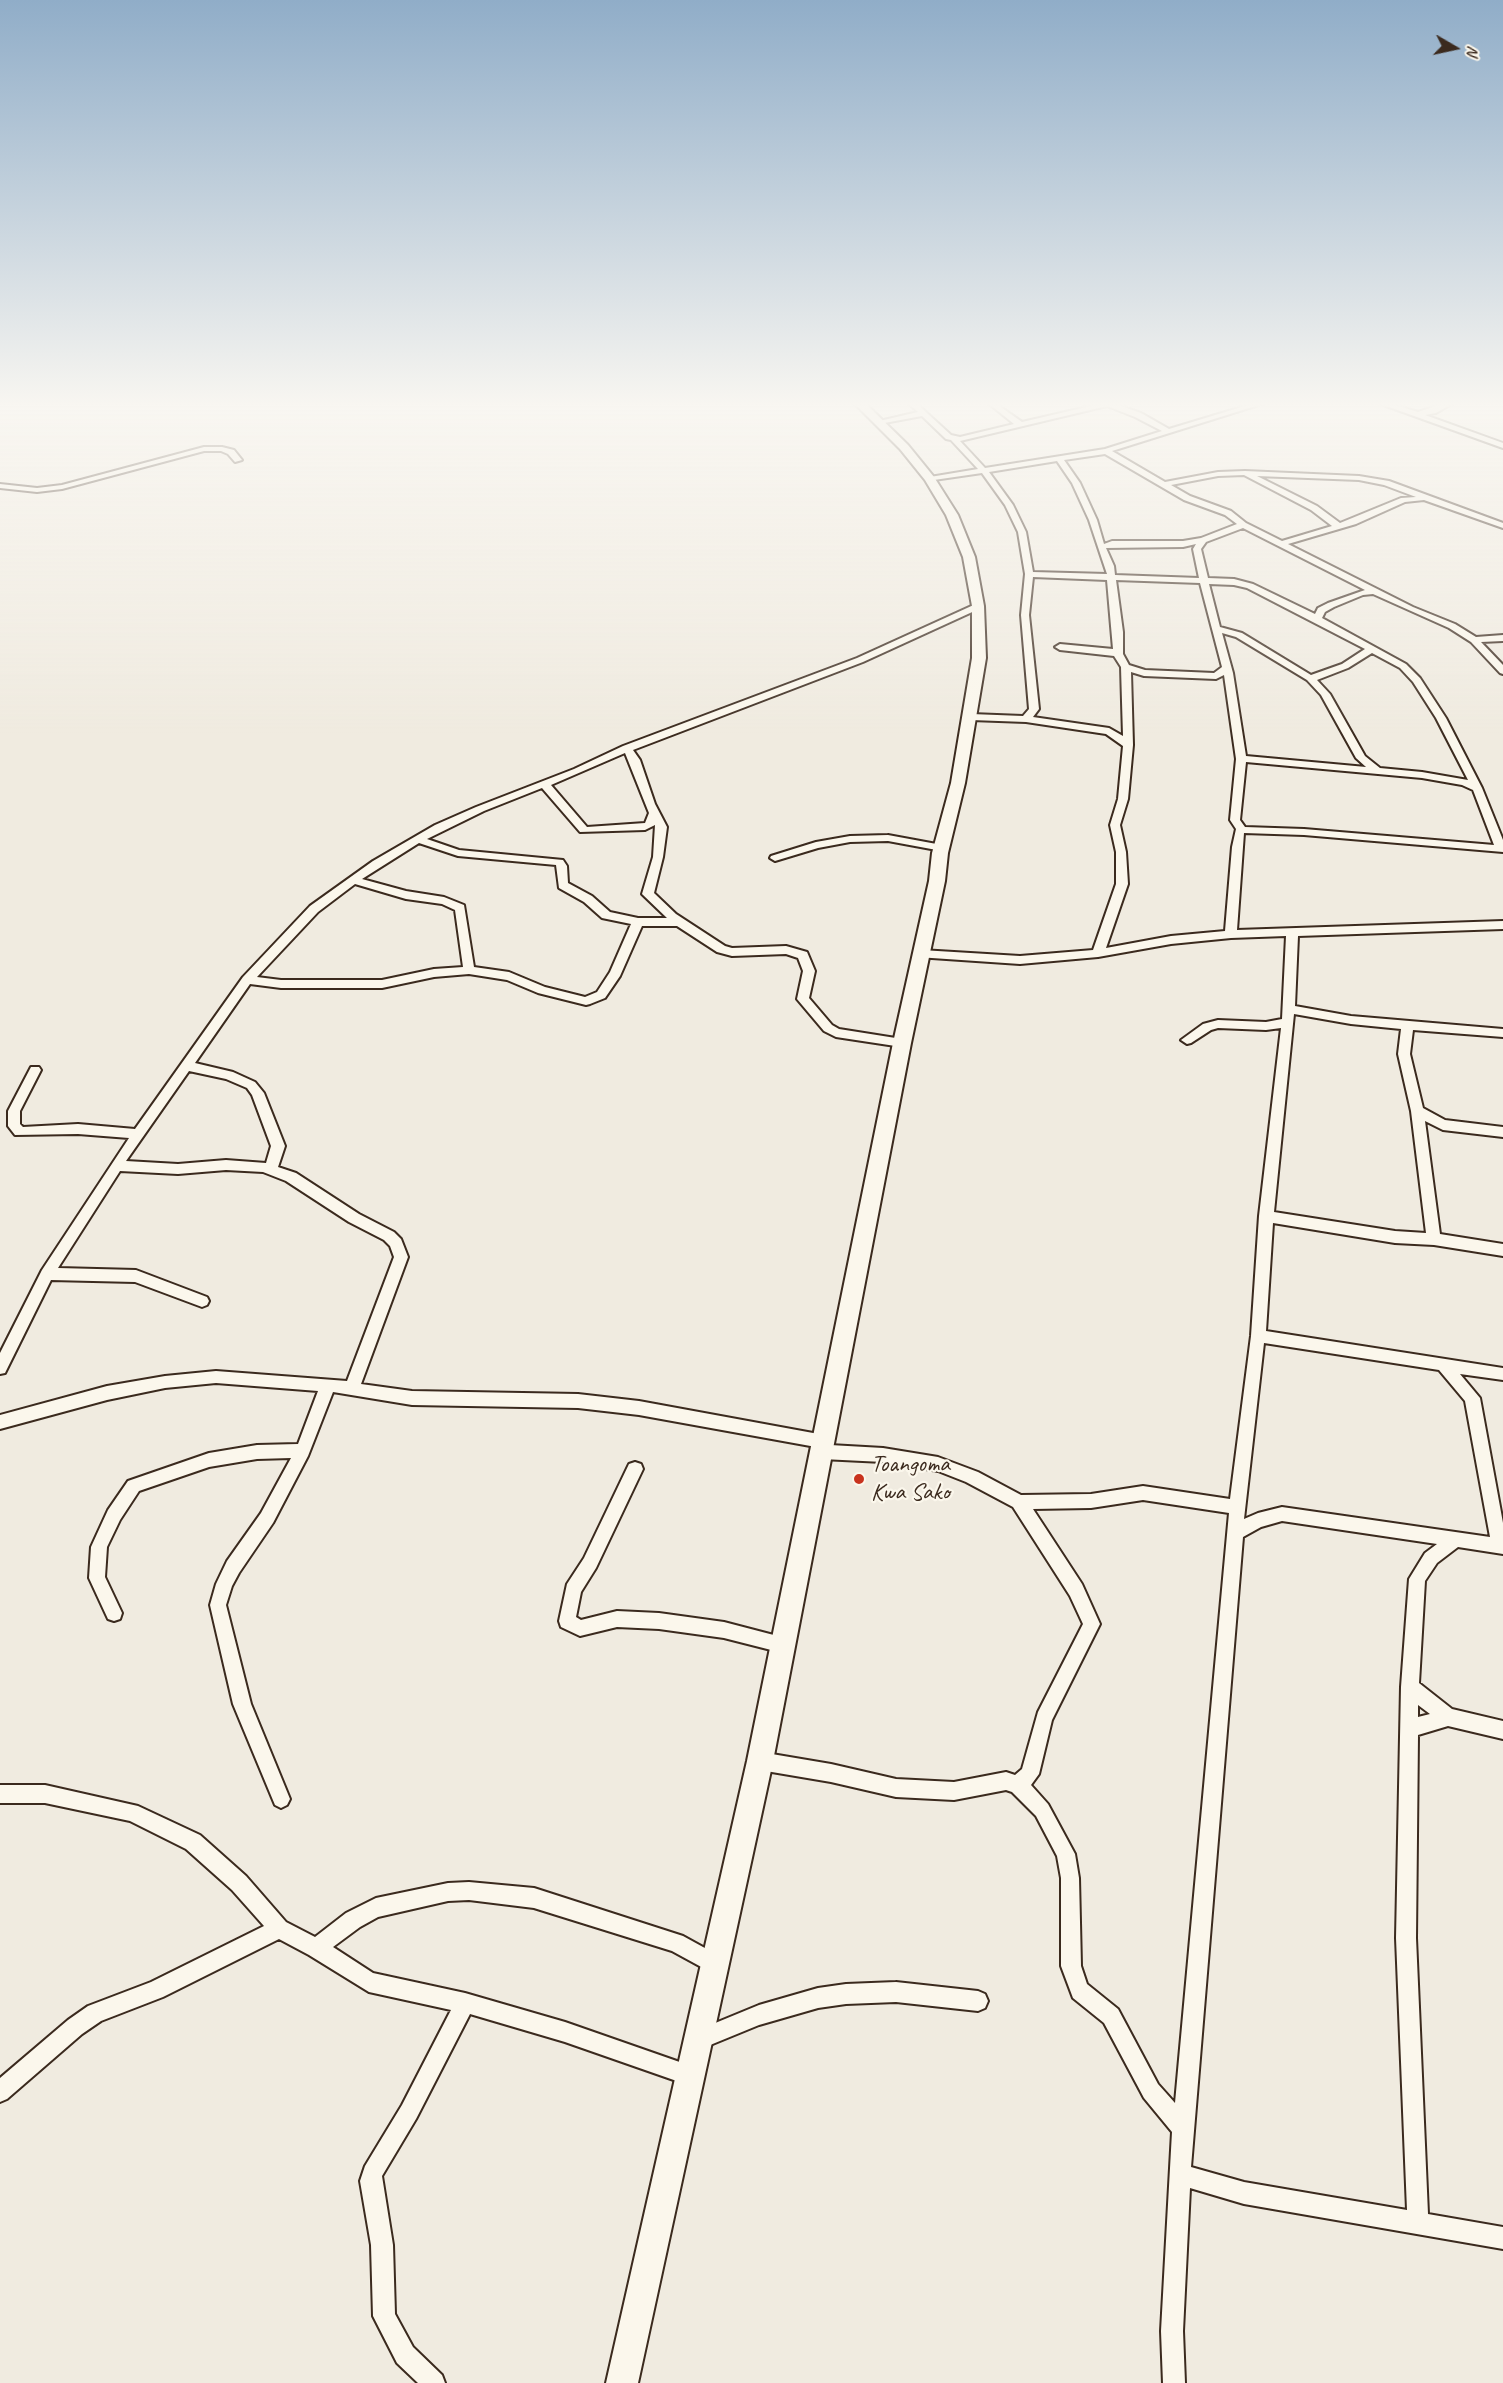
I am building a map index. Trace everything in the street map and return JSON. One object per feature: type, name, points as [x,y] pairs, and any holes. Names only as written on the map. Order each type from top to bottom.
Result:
[{"type":"main road","points":[[622,2383],[760,1761],[902,1043],[971,717],[979,658],[978,606],[969,557],[962,537],[949,514]]},
{"type":"street","points":[[1014,514],[1018,520],[1029,574],[1025,615],[1034,709],[1026,719]]},
{"type":"street","points":[[1090,514],[1110,566],[1118,632],[1118,654],[1126,667],[1128,745],[1123,799],[1115,825],[1121,852],[1122,884],[1098,953]]},
{"type":"street","points":[[1230,514],[1243,525],[1362,588],[1376,591],[1452,626],[1473,640],[1503,672]]},
{"type":"street","points":[[1322,514],[1339,527]]},
{"type":"street","points":[[1281,544],[1339,527],[1370,514]]},
{"type":"street","points":[[1469,514],[1503,526]]},
{"type":"street","points":[[1101,547],[1112,544],[1183,544],[1203,540],[1243,525]]},
{"type":"street","points":[[1203,540],[1197,549],[1227,668],[1241,763],[1235,820],[1242,830]]},
{"type":"street","points":[[1183,544],[1197,549]]},
{"type":"street","points":[[1029,574],[1203,580],[1243,584],[1300,611],[1319,615],[1402,666],[1418,680],[1441,718],[1477,788],[1502,849],[1304,832],[1242,830]]},
{"type":"street","points":[[1319,615],[1362,588]]},
{"type":"street","points":[[0,1368],[47,1274],[117,1166],[247,980],[314,909],[352,880],[419,838],[504,798],[544,784],[627,748],[860,660],[978,606]]},
{"type":"street","points":[[1216,629],[1239,635],[1310,678],[1325,694],[1361,758],[1378,771]]},
{"type":"street","points":[[1473,640],[1503,638]]},
{"type":"street","points":[[1060,648],[1118,654]]},
{"type":"street","points":[[1310,678],[1345,666],[1372,649]]},
{"type":"street","points":[[1126,667],[1144,674],[1205,676],[1221,674],[1227,668]]},
{"type":"street","points":[[971,717],[1026,719],[1109,731],[1128,745]]},
{"type":"street","points":[[627,748],[635,760],[663,834],[648,894],[678,922],[721,949],[732,952],[786,950],[803,955],[809,970],[803,999],[828,1028],[836,1033],[902,1043]]},
{"type":"street","points":[[1241,763],[1263,761],[1455,779],[1477,788]]},
{"type":"street","points":[[544,784],[584,830],[645,827],[650,825],[655,812]]},
{"type":"street","points":[[1231,934],[1237,847],[1239,831],[1242,830]]},
{"type":"street","points":[[419,838],[427,844],[458,853],[559,862],[562,866],[563,885],[588,899],[606,915],[638,922],[678,922]]},
{"type":"street","points":[[775,858],[816,845],[850,839],[888,838],[942,848]]},
{"type":"street","points":[[352,880],[406,895],[444,901],[460,908],[469,970]]},
{"type":"street","points":[[247,980],[281,984],[382,984],[434,973],[469,970],[517,978],[570,999],[594,999],[601,994],[616,973],[638,922]]},
{"type":"street","points":[[921,954],[1020,960],[1098,953],[1171,940],[1231,934],[1503,925]]},
{"type":"street","points":[[1174,2383],[1172,2331],[1179,2174],[1237,1507],[1258,1336],[1266,1215],[1288,1016],[1292,932]]},
{"type":"street","points":[[1187,1040],[1218,1023],[1266,1026],[1288,1016],[1503,1034]]},
{"type":"street","points":[[1408,1025],[1404,1054],[1417,1111],[1434,1239]]},
{"type":"street","points":[[186,1066],[229,1075],[251,1084],[258,1093],[278,1146],[271,1169]]},
{"type":"street","points":[[35,1070],[14,1111],[14,1125],[20,1132],[78,1129],[140,1134]]},
{"type":"street","points":[[1417,1111],[1443,1125]]},
{"type":"street","points":[[1419,1130],[1443,1125],[1503,1132]]},
{"type":"street","points":[[117,1166],[178,1169],[240,1165],[271,1169],[291,1177],[354,1218],[388,1236],[400,1250],[400,1257],[352,1389]]},
{"type":"street","points":[[1266,1215],[1395,1238],[1434,1239],[1503,1250]]},
{"type":"street","points":[[47,1274],[136,1276],[202,1301]]},
{"type":"street","points":[[1258,1336],[1496,1373]]},
{"type":"street","points":[[1235,1533],[1258,1520],[1282,1514],[1503,1546],[1497,1534],[1477,1413],[1467,1390],[1444,1366]]},
{"type":"street","points":[[1467,1390],[1496,1373]]},
{"type":"street","points":[[0,1422],[107,1393],[165,1382],[227,1377],[328,1385],[412,1398],[578,1401],[639,1408],[823,1447],[938,1464],[972,1477],[1019,1502],[1091,1501],[1143,1493],[1237,1507]]},
{"type":"street","points":[[281,1799],[242,1704],[218,1605],[224,1584],[233,1567],[250,1538],[267,1518],[303,1451],[328,1385]]},
{"type":"street","points":[[114,1613],[97,1578],[99,1547],[114,1515],[134,1486],[209,1460],[257,1452],[303,1451]]},
{"type":"street","points":[[635,1469],[591,1563],[573,1590],[567,1621],[580,1628],[617,1619],[659,1621],[724,1630],[783,1645]]},
{"type":"street","points":[[1018,1785],[1030,1774],[1044,1718],[1092,1624],[1076,1590],[1019,1502]]},
{"type":"street","points":[[1418,2224],[1406,1938],[1410,1687],[1416,1579],[1431,1558],[1455,1540]]},
{"type":"street","points":[[1410,1687],[1448,1717],[1503,1730]]},
{"type":"street","points":[[1411,1728],[1448,1717]]},
{"type":"street","points":[[760,1761],[831,1773],[896,1788],[954,1791],[1006,1781],[1018,1785],[1042,1810],[1066,1854],[1070,1878],[1071,1966],[1080,1991],[1111,2016],[1151,2091],[1183,2128]]},
{"type":"street","points":[[0,1794],[45,1794],[132,1812],[193,1842],[221,1865],[279,1929],[316,1948],[369,1982],[465,2004],[565,2032],[691,2076]]},
{"type":"street","points":[[316,1948],[354,1920],[376,1908],[448,1892],[469,1891],[534,1898],[579,1911],[676,1943],[716,1965]]},
{"type":"street","points":[[0,2092],[75,2027],[95,2013],[156,1990],[279,1929]]},
{"type":"street","points":[[698,2040],[759,2014],[818,1998],[846,1994],[897,1992],[978,2001]]},
{"type":"street","points":[[434,2383],[405,2355],[384,2316],[382,2245],[371,2181],[372,2173],[409,2112],[465,2004]]},
{"type":"street","points":[[1179,2174],[1244,2193],[1503,2238]]},
{"type":"place","name":"Toangoma Kwa Sako","points":[[859,1479]]}]
